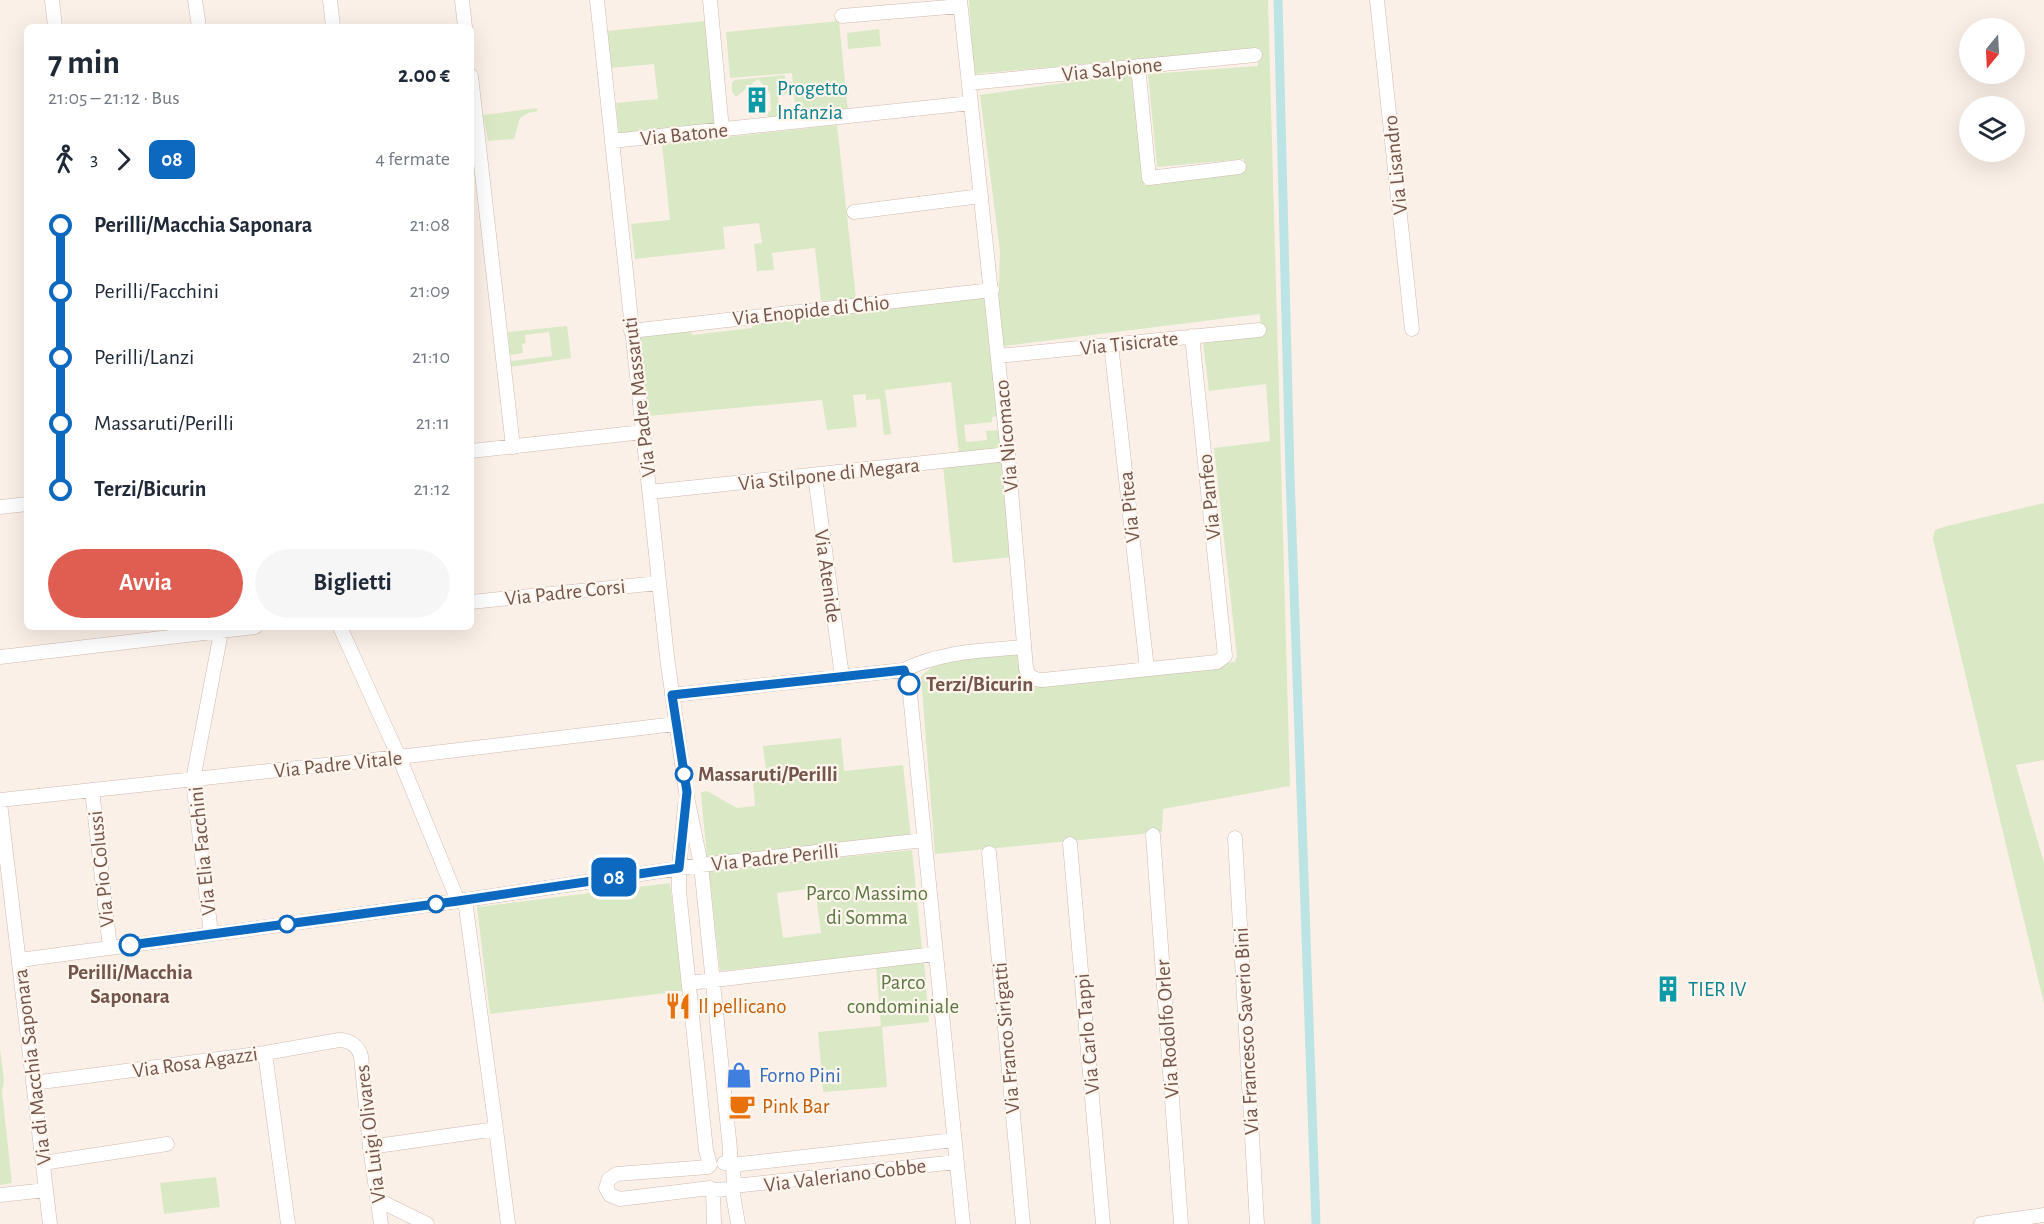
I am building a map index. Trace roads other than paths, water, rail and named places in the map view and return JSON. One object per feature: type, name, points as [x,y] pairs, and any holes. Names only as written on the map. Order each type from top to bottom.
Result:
[{"type":"street","points":[[52,0],[55,24]]},
{"type":"street","points":[[195,0],[199,24]]},
{"type":"street","points":[[330,0],[333,24]]},
{"type":"street","points":[[462,0],[465,24]]},
{"type":"street","name":"Via Padre Massaruti","points":[[597,0],[667,657],[675,724],[701,865],[731,1153],[731,1176],[738,1224]]},
{"type":"street","points":[[710,0],[722,130]]},
{"type":"street","name":"Via Lisandro","points":[[1377,0],[1412,329]]},
{"type":"street","points":[[842,16],[960,3]]},
{"type":"street","name":"Via Nicomaco","points":[[960,3],[992,290],[1028,674],[1038,680],[1217,662],[1224,658]]},
{"type":"street","name":"Via Salpione","points":[[969,83],[1255,55]]},
{"type":"street","points":[[1138,66],[1149,178],[1239,167]]},
{"type":"street","points":[[474,102],[513,447]]},
{"type":"street","name":"Via Batone","points":[[612,141],[971,103]]},
{"type":"street","points":[[854,212],[981,196]]},
{"type":"street","name":"Via Enopide di Chio","points":[[631,331],[992,290]]},
{"type":"street","name":"Via Tisicrate","points":[[998,356],[1259,330]]},
{"type":"street","name":"Via Panfeo","points":[[1192,336],[1226,651],[1224,658]]},
{"type":"street","name":"Via Pitea","points":[[1111,344],[1147,669]]},
{"type":"street","points":[[474,452],[643,432]]},
{"type":"street","name":"Via Stilpone di Megara","points":[[650,492],[1008,454]]},
{"type":"street","name":"Via Atenide","points":[[815,476],[842,676]]},
{"type":"street","points":[[0,507],[24,504]]},
{"type":"street","name":"Via Padre Corsi","points":[[474,602],[659,583]]},
{"type":"street","points":[[0,657],[214,630]]},
{"type":"street","name":"Via Elia Facchini","points":[[212,934],[193,780],[222,630]]},
{"type":"street","points":[[341,630],[462,900],[508,1224]]},
{"type":"street","points":[[672,695],[904,670],[941,656],[1024,647]]},
{"type":"street","points":[[904,670],[909,684],[963,1224]]},
{"type":"street","name":"Via Padre Vitale","points":[[0,802],[675,724]]},
{"type":"street","name":"Via Pio Colussi","points":[[92,790],[110,948]]},
{"type":"street","name":"Via Padre Massaruti","points":[[687,792],[679,868],[680,897],[714,1224]]},
{"type":"street","name":"Via di Macchia Saponara","points":[[0,802],[50,1224]]},
{"type":"street","name":"Via Rodolfo Orler","points":[[1153,835],[1181,1224]]},
{"type":"street","name":"Via Francesco Saverio Bini","points":[[1235,838],[1257,1224]]},
{"type":"street","name":"Via Padre Perilli","points":[[20,960],[701,865],[924,840]]},
{"type":"street","name":"Via Carlo Tappi","points":[[1071,844],[1103,1224]]},
{"type":"street","name":"Via Franco Sirigatti","points":[[989,853],[1023,1224]]},
{"type":"street","points":[[689,983],[935,954]]},
{"type":"street","name":"Via Rosa Agazzi","points":[[33,1083],[265,1053],[339,1040],[355,1045]]},
{"type":"street","name":"Via Luigi Olivares","points":[[355,1045],[361,1056],[370,1147],[381,1224]]},
{"type":"street","points":[[265,1053],[288,1224]]},
{"type":"street","points":[[370,1147],[496,1129]]},
{"type":"street","name":"Via Valeriano Cobbe","points":[[954,1140],[731,1176],[710,1177],[620,1199],[610,1195],[606,1188],[609,1179],[614,1175],[710,1177],[731,1176],[956,1162]]},
{"type":"street","points":[[43,1163],[167,1144]]},
{"type":"street","points":[[0,1195],[46,1190]]},
{"type":"street","points":[[384,1203],[427,1224]]},
{"type":"street","points":[[1981,1224],[2044,1215]]},
{"type":"waterway","points":[[1278,0],[1290,475],[1316,1224]]},
{"type":"place","name":"Progetto Infanzia","points":[[757,100]]},
{"type":"place","name":"Terzi/Bicurin","points":[[909,684]]},
{"type":"place","name":"Massaruti/Perilli","points":[[684,774]]},
{"type":"place","name":"Perilli/Macchia Saponara","points":[[130,945]]},
{"type":"place","name":"TIER IV","points":[[1668,989]]},
{"type":"place","name":"Il pellicano","points":[[678,1006]]},
{"type":"place","name":"Forno Pini","points":[[739,1075]]},
{"type":"place","name":"Pink Bar","points":[[742,1106]]},
{"type":"park label","name":"Parco Massimo di Somma","points":[[867,905]]},
{"type":"park label","name":"Parco condominiale","points":[[903,994]]}]
